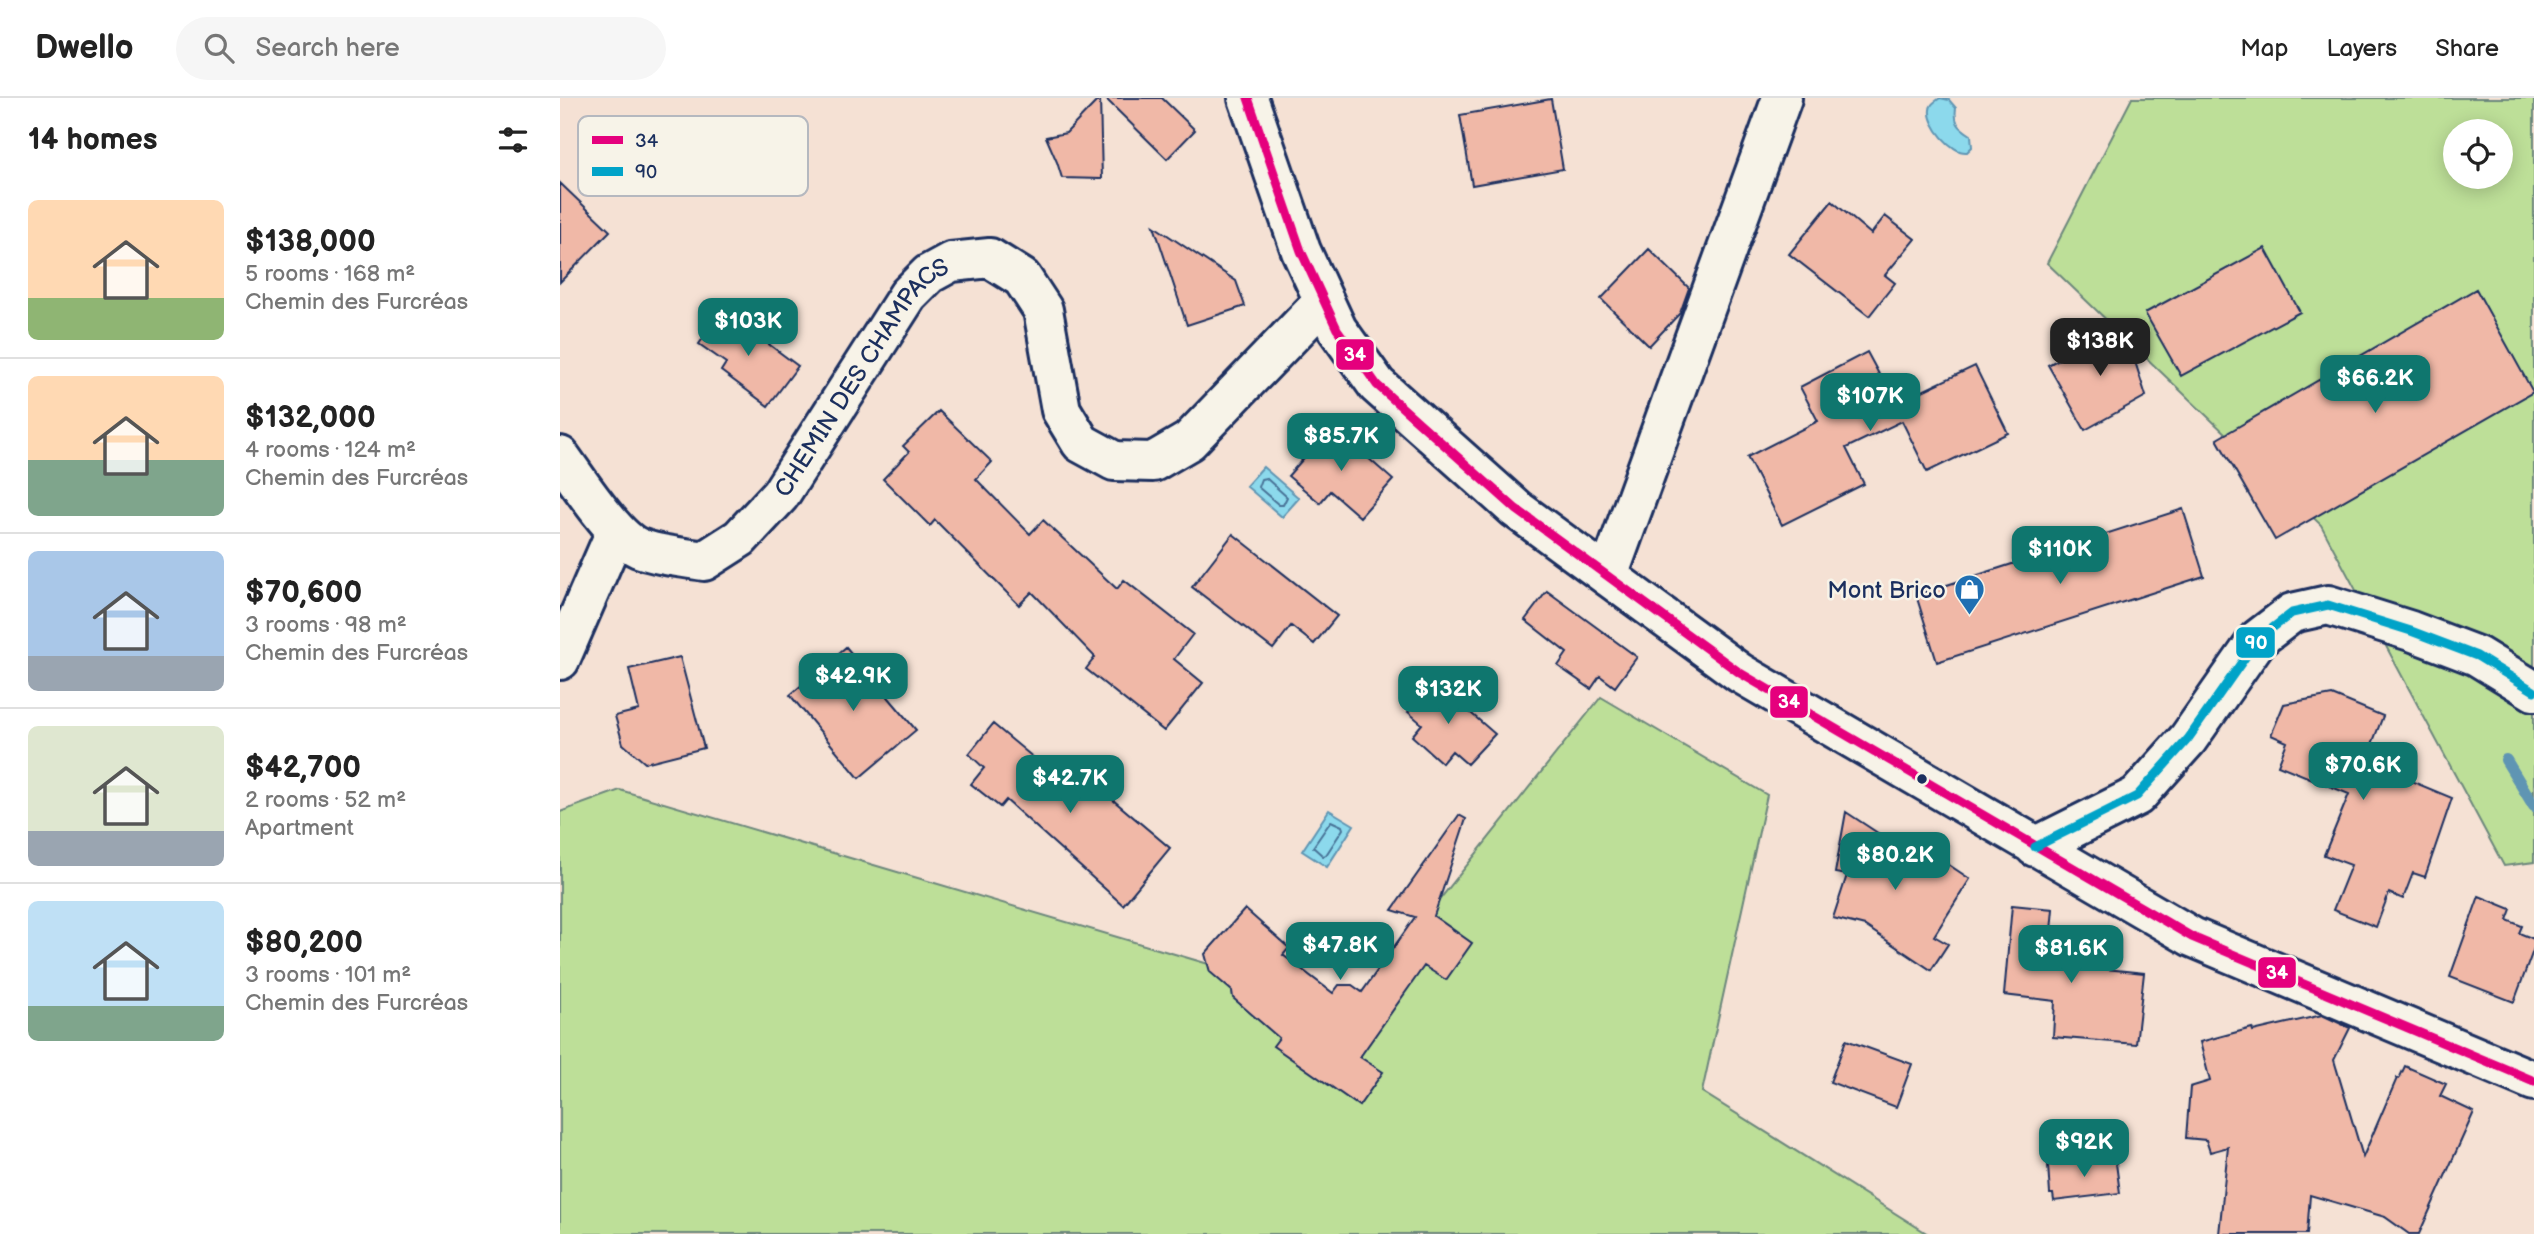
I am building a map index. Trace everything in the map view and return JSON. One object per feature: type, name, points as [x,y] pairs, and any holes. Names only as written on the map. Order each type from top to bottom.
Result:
[{"type":"street","points":[[1248,98],[1301,251],[1337,329],[1377,385],[1516,509],[1740,673],[2192,937],[2534,1081]]},
{"type":"street","points":[[1608,576],[1782,98]]},
{"type":"street","name":"CHEMIN DES CHAMPACS","points":[[560,456],[616,531],[636,547],[704,561],[740,538],[780,495],[908,295],[929,274],[951,262],[990,258],[1022,278],[1043,310],[1061,410],[1081,443],[1114,461],[1153,462],[1189,441],[1324,300]]},
{"type":"street","points":[[560,660],[616,531]]},
{"type":"street","points":[[2035,847],[2137,796],[2188,739],[2258,639],[2292,613],[2328,605],[2411,631],[2477,656],[2534,691]]},
{"type":"green space","points":[[2132,98],[2534,98],[2534,862],[2504,866],[2321,525],[2047,263]]},
{"type":"green space","points":[[1601,697],[1767,795],[1702,1092],[1928,1234],[560,1234],[560,812],[620,790],[1354,1007]]},
{"type":"water","points":[[1940,98],[1949,100],[1956,108],[1958,124],[1971,135],[1972,147],[1967,152],[1948,144],[1933,123],[1930,108]]},
{"type":"water","points":[[1263,467],[1299,498],[1282,517],[1246,486]]},
{"type":"water","points":[[1329,810],[1354,825],[1327,867],[1302,851]]},
{"type":"building","points":[[1100,98],[1102,179],[1062,178],[1046,137],[1066,133]]},
{"type":"building","points":[[1105,98],[1162,98],[1195,130],[1167,159]]},
{"type":"building","points":[[1551,99],[1563,169],[1472,185],[1460,115]]},
{"type":"building","points":[[560,183],[610,231],[560,282]]},
{"type":"building","points":[[1832,201],[1871,234],[1885,216],[1915,239],[1885,275],[1895,283],[1869,316],[1789,254]]},
{"type":"building","points":[[1154,226],[1236,281],[1245,306],[1187,325]]},
{"type":"building","points":[[2265,248],[2300,312],[2181,376],[2145,313]]},
{"type":"building","points":[[1649,249],[1689,288],[1680,313],[1649,346],[1601,299]]},
{"type":"building","points":[[2476,289],[2533,392],[2275,540],[2217,439]]},
{"type":"building","points":[[723,310],[798,366],[768,406],[721,371],[726,363],[699,344]]},
{"type":"building","points":[[2123,324],[2146,396],[2085,430],[2048,365]]},
{"type":"building","points":[[1867,352],[1895,404],[1975,366],[2008,433],[1927,472],[1902,421],[1846,448],[1864,484],[1782,525],[1747,457],[1818,421],[1800,387]]},
{"type":"building","points":[[939,411],[992,462],[976,479],[1030,534],[1043,520],[1117,589],[1124,580],[1193,634],[1174,659],[1203,683],[1164,731],[1086,669],[1095,657],[1032,592],[1019,605],[935,520],[930,526],[883,479],[909,452],[903,446]]},
{"type":"building","points":[[1332,426],[1393,480],[1360,517],[1330,491],[1320,503],[1288,476]]},
{"type":"building","points":[[2183,509],[2204,576],[1937,662],[1916,595]]},
{"type":"building","points":[[1233,534],[1337,616],[1314,644],[1291,626],[1273,649],[1192,587]]},
{"type":"building","points":[[1547,591],[1637,657],[1615,687],[1600,676],[1591,689],[1558,666],[1567,653],[1525,620]]},
{"type":"building","points":[[846,647],[916,730],[859,778],[790,695]]},
{"type":"building","points":[[680,657],[704,748],[645,763],[623,744],[615,716],[639,710],[629,669]]},
{"type":"building","points":[[1434,681],[1495,734],[1467,764],[1452,751],[1442,763],[1412,736],[1422,724],[1408,712]]},
{"type":"building","points":[[2332,695],[2383,716],[2365,762],[2452,798],[2425,877],[2413,873],[2403,899],[2389,893],[2376,927],[2333,910],[2351,865],[2324,855],[2349,794],[2278,765],[2287,742],[2271,735],[2284,704]]},
{"type":"building","points":[[993,724],[1070,788],[1082,774],[1170,848],[1123,905],[1006,800],[1000,807],[971,784],[984,768],[969,754]]},
{"type":"building","points":[[1846,812],[1928,866],[1934,855],[1970,879],[1934,936],[1948,944],[1931,970],[1865,926],[1833,918],[1847,875],[1835,873]]},
{"type":"building","points":[[1459,815],[1466,819],[1434,916],[1472,943],[1446,980],[1424,966],[1360,1057],[1383,1072],[1359,1106],[1273,1046],[1279,1038],[1233,998],[1232,991],[1210,972],[1205,954],[1245,909],[1289,948],[1283,955],[1333,993],[1339,985],[1352,985],[1362,992],[1415,917],[1392,910]]},
{"type":"building","points":[[2479,896],[2511,909],[2507,920],[2522,926],[2519,933],[2534,939],[2534,948],[2514,1002],[2450,977]]},
{"type":"building","points":[[2012,905],[2053,909],[2048,963],[2144,973],[2136,1044],[2053,1037],[2055,1001],[2004,995]]},
{"type":"building","points":[[2322,1015],[2350,1028],[2334,1060],[2363,1157],[2397,1078],[2399,1079],[2405,1066],[2446,1084],[2440,1096],[2474,1112],[2419,1234],[2409,1234],[2385,1217],[2310,1195],[2307,1234],[2219,1234],[2228,1147],[2210,1152],[2206,1140],[2186,1138],[2190,1087],[2210,1081],[2200,1042],[2252,1028],[2253,1031]]},
{"type":"building","points":[[1846,1040],[1912,1064],[1896,1107],[1830,1082]]},
{"type":"building","points":[[2115,1156],[2120,1193],[2054,1201],[2053,1194],[2050,1194],[2048,1165]]},
{"type":"waterway","points":[[2506,760],[2534,806]]},
{"type":"transit line","name":"34","points":[[1248,98],[1301,251],[1337,329],[1377,385],[1516,509],[1740,673],[2192,937],[2534,1081]]},
{"type":"transit line","name":"90","points":[[2035,847],[2137,796],[2188,739],[2258,639],[2292,613],[2328,605],[2411,631],[2477,656],[2534,691]]},
{"type":"place","name":"Mont Brico","points":[[1969,617]]}]
